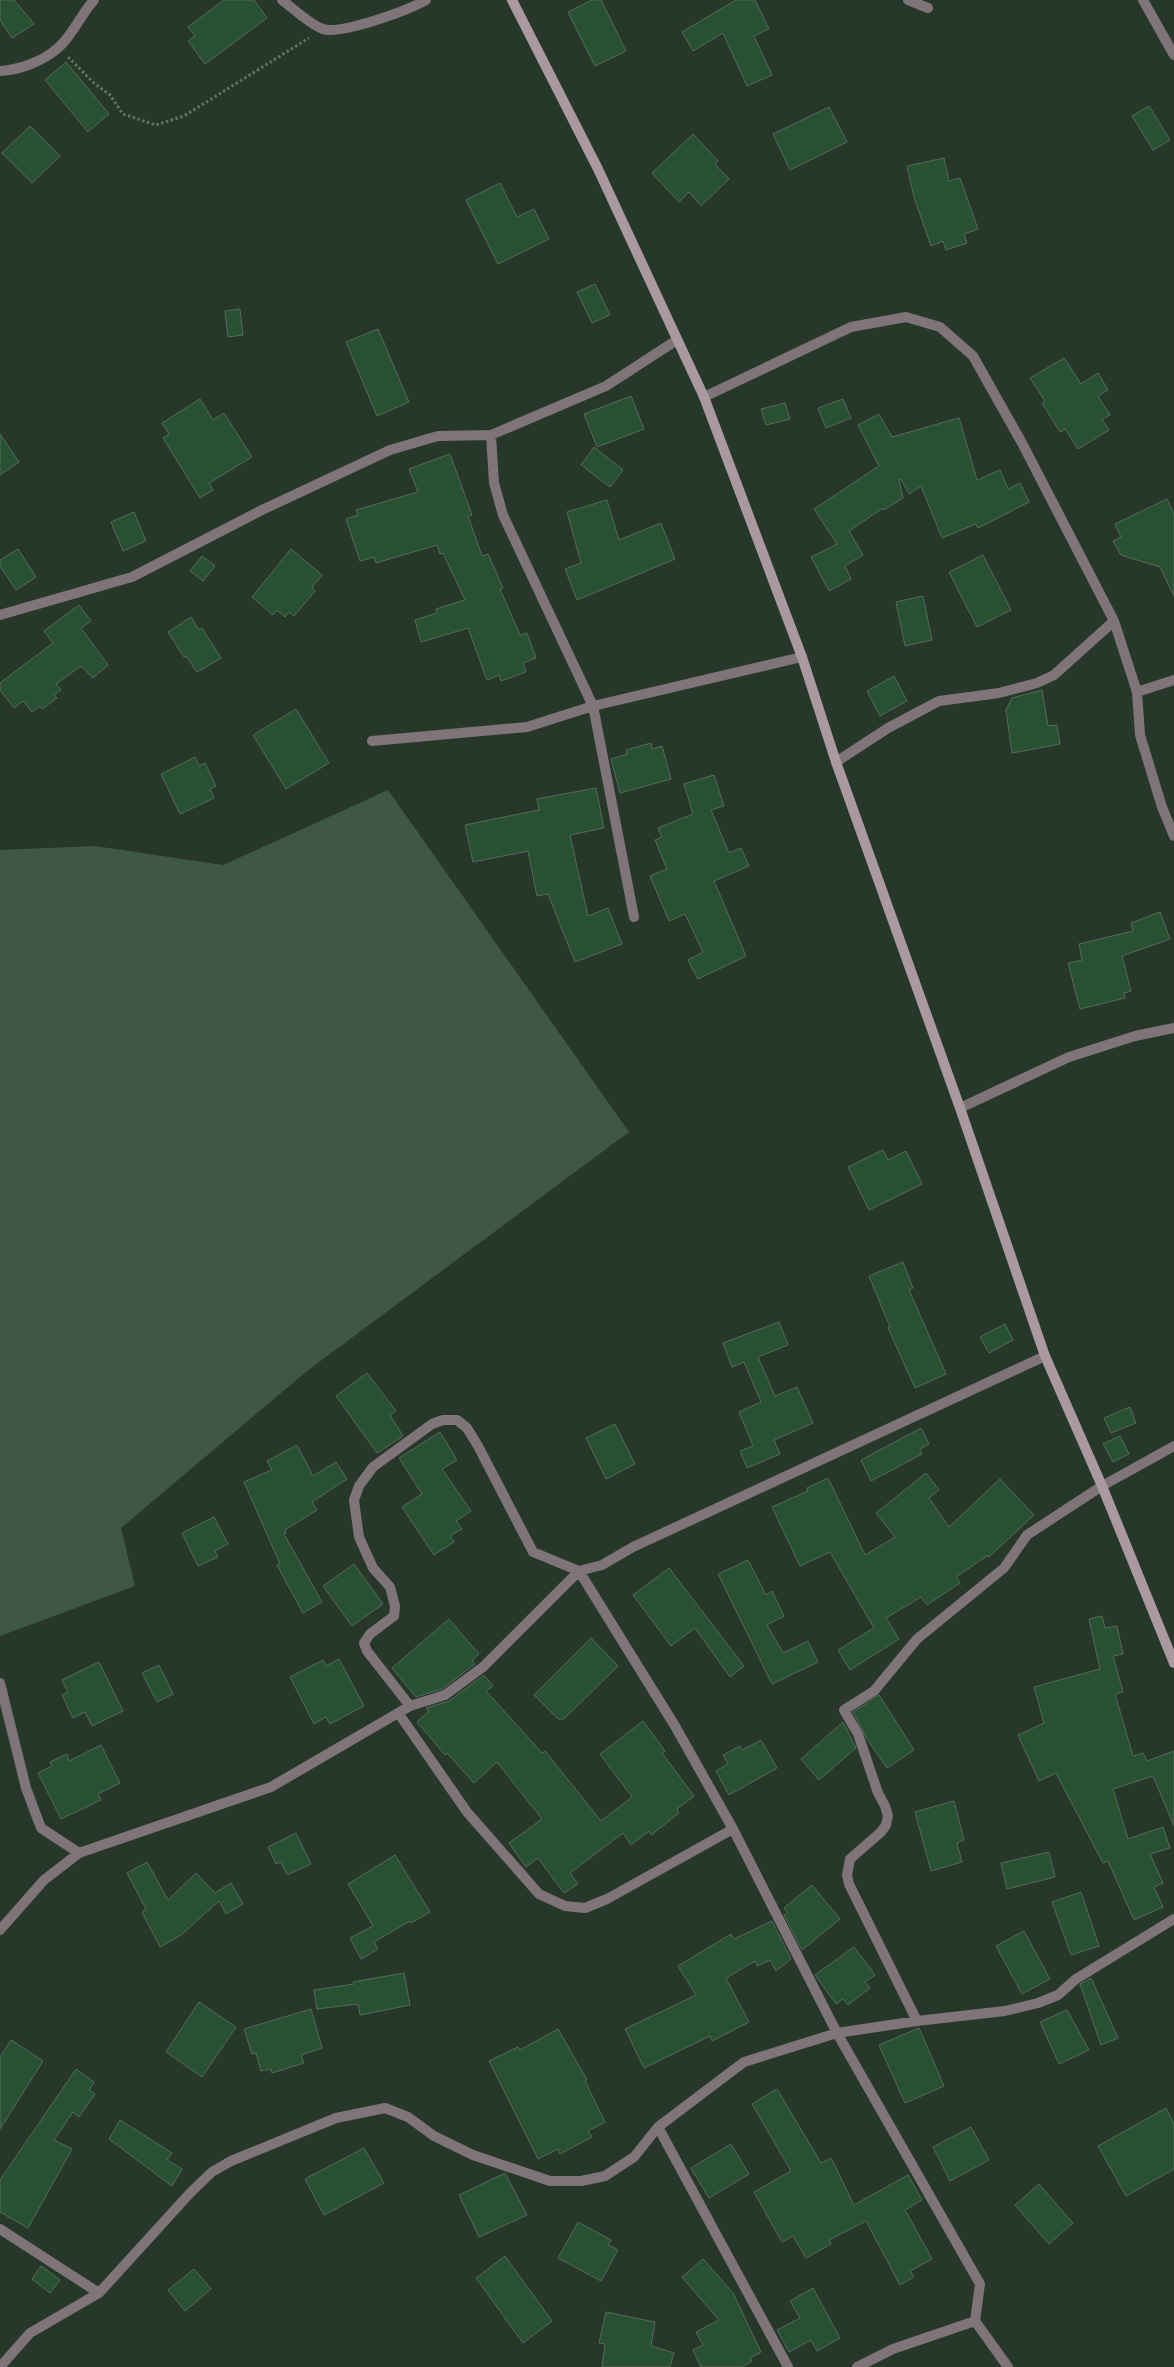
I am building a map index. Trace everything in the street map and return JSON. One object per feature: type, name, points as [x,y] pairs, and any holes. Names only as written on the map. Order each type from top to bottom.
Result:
[{"type":"street","points":[[0,71],[11,70],[36,62],[59,48],[94,0]]},
{"type":"street","points":[[282,0],[323,29],[337,30],[408,10],[426,0]]},
{"type":"street","points":[[512,0],[598,169],[704,397],[802,657],[836,762],[960,1108],[1045,1356],[1102,1486],[1174,1663]]},
{"type":"street","points":[[908,0],[928,8]]},
{"type":"street","points":[[1143,0],[1174,55]]},
{"type":"street","points":[[704,397],[851,327],[906,317],[940,327],[973,356],[1022,442],[1114,621],[1137,692],[1140,735],[1162,807],[1174,836]]},
{"type":"street","points":[[0,616],[132,577],[262,510],[390,450],[438,436],[491,435],[606,386],[677,340]]},
{"type":"street","points":[[491,435],[494,483],[503,515],[593,706],[634,917]]},
{"type":"street","points":[[836,762],[888,728],[940,700],[999,692],[1037,683],[1054,675],[1114,621]]},
{"type":"street","points":[[372,741],[526,727],[593,706],[802,657]]},
{"type":"street","points":[[1137,692],[1174,680]]},
{"type":"street","points":[[960,1108],[1069,1056],[1135,1036],[1174,1028]]},
{"type":"street","points":[[0,1930],[44,1880],[79,1853],[271,1787],[410,1706],[445,1695],[482,1667],[579,1571],[602,1565],[632,1546],[1045,1356]]},
{"type":"street","points":[[410,1706],[367,1652],[364,1643],[370,1634],[394,1616],[395,1606],[390,1587],[373,1568],[359,1537],[354,1500],[358,1486],[373,1467],[432,1424],[443,1420],[457,1420],[467,1428],[478,1446],[533,1552],[579,1571],[674,1726],[733,1829],[837,2033],[980,2284],[975,2321],[1008,2367]]},
{"type":"street","points":[[917,2021],[849,1884],[847,1875],[850,1859],[881,1832],[886,1825],[888,1816],[858,1734],[844,1710],[874,1690],[917,1639],[1004,1568],[1027,1535],[1102,1486],[1174,1446]]},
{"type":"street","points":[[0,1683],[26,1788],[41,1828],[79,1853]]},
{"type":"street","points":[[398,1714],[467,1812],[539,1894],[564,1906],[585,1908],[607,1899],[733,1829]]},
{"type":"street","points":[[0,2367],[30,2333],[99,2293],[191,2192],[212,2172],[231,2161],[336,2118],[385,2108],[408,2117],[434,2136],[473,2155],[550,2181],[581,2181],[605,2176],[634,2157],[658,2127],[744,2062],[837,2033],[917,2021],[1005,2011],[1038,2003],[1058,1995],[1076,1979],[1174,1919]]},
{"type":"street","points":[[658,2127],[788,2367]]},
{"type":"street","points":[[0,2229],[99,2293]]},
{"type":"street","points":[[857,2367],[893,2349],[975,2321]]},
{"type":"path","points":[[59,48],[94,83],[110,95],[123,114],[156,125],[184,116],[323,29]]},
{"type":"green space","points":[[388,790],[629,1132],[307,1371],[121,1528],[135,1586],[0,1636],[0,850],[95,846],[223,865]]},
{"type":"building","points":[[0,0],[14,0],[34,24],[12,38],[0,20]]},
{"type":"building","points":[[224,0],[254,0],[267,18],[205,64],[188,41],[195,36],[188,27]]},
{"type":"building","points":[[592,0],[601,0],[626,51],[595,66],[568,12]]},
{"type":"building","points":[[736,0],[755,0],[769,29],[754,36],[772,75],[747,86],[723,33],[693,51],[682,32]]},
{"type":"building","points":[[66,62],[109,114],[88,132],[45,80]]},
{"type":"building","points":[[1149,106],[1170,140],[1153,150],[1132,116]]},
{"type":"building","points":[[829,107],[847,142],[790,170],[773,134]]},
{"type":"building","points":[[30,126],[60,156],[32,183],[2,153]]},
{"type":"building","points":[[693,134],[718,161],[715,164],[729,179],[701,206],[689,192],[679,202],[652,173]]},
{"type":"building","points":[[944,158],[949,181],[960,178],[978,229],[964,234],[967,243],[946,250],[943,241],[931,246],[914,197],[907,166]]},
{"type":"building","points":[[500,183],[517,217],[534,209],[549,239],[498,264],[466,200]]},
{"type":"building","points":[[595,284],[610,315],[592,323],[577,292]]},
{"type":"building","points":[[240,309],[243,335],[228,337],[225,311]]},
{"type":"building","points":[[378,329],[409,402],[377,416],[346,342]]},
{"type":"building","points":[[1064,358],[1081,384],[1098,373],[1108,390],[1098,396],[1110,415],[1102,419],[1109,430],[1078,449],[1065,429],[1060,432],[1042,403],[1045,401],[1030,378]]},
{"type":"building","points":[[631,396],[644,429],[597,447],[584,414]]},
{"type":"building","points":[[200,399],[213,420],[224,413],[252,457],[209,483],[213,490],[200,498],[163,438],[169,434],[162,423]]},
{"type":"building","points":[[843,399],[851,418],[826,428],[818,408]]},
{"type":"building","points":[[785,403],[790,419],[766,425],[761,409]]},
{"type":"building","points":[[879,414],[892,437],[959,418],[977,480],[1000,470],[1008,489],[1020,483],[1029,502],[978,528],[976,524],[942,538],[921,486],[909,494],[901,479],[899,480],[903,498],[884,510],[883,508],[849,531],[863,555],[845,566],[851,579],[829,591],[811,557],[837,544],[814,509],[879,466],[858,425]]},
{"type":"building","points":[[0,434],[19,462],[0,475]]},
{"type":"building","points":[[594,447],[623,470],[610,487],[581,465]]},
{"type":"building","points":[[450,454],[472,515],[468,516],[482,556],[488,554],[503,588],[500,589],[520,635],[527,633],[536,658],[523,663],[526,672],[501,681],[499,675],[487,680],[468,628],[421,642],[415,620],[437,613],[436,609],[465,600],[443,553],[440,554],[437,545],[376,563],[374,557],[360,561],[346,519],[358,515],[356,510],[418,492],[409,469]]},
{"type":"building","points":[[1167,499],[1174,514],[1174,596],[1160,567],[1121,555],[1113,541],[1121,537],[1115,524]]},
{"type":"building","points":[[607,500],[619,540],[661,523],[675,559],[577,600],[565,569],[581,563],[567,512]]},
{"type":"building","points":[[134,512],[146,541],[123,551],[111,522]]},
{"type":"building","points":[[18,549],[36,577],[16,590],[0,566],[0,560]]},
{"type":"building","points":[[291,549],[322,575],[312,587],[315,591],[294,616],[289,612],[285,617],[277,610],[273,615],[252,597]]},
{"type":"building","points":[[983,555],[1011,610],[977,627],[949,572]]},
{"type":"building","points":[[202,556],[215,566],[203,581],[190,571]]},
{"type":"building","points":[[923,596],[932,640],[905,646],[896,602]]},
{"type":"building","points":[[79,605],[91,621],[81,628],[108,665],[93,678],[81,666],[56,684],[61,690],[54,695],[57,698],[42,709],[40,706],[32,712],[23,701],[14,708],[0,690],[0,683],[53,643],[44,631]]},
{"type":"building","points":[[191,617],[199,630],[202,628],[221,658],[197,672],[186,656],[184,657],[168,632]]},
{"type":"building","points":[[894,676],[907,701],[880,716],[867,691]]},
{"type":"building","points":[[1042,690],[1048,726],[1057,725],[1060,744],[1012,753],[1006,710],[1012,698]]},
{"type":"building","points":[[296,709],[329,763],[286,789],[253,735]]},
{"type":"building","points":[[651,743],[652,749],[662,746],[671,779],[620,793],[611,759],[627,754],[626,750]]},
{"type":"building","points":[[195,757],[199,766],[205,763],[216,786],[210,789],[214,798],[180,814],[161,774]]},
{"type":"building","points":[[714,775],[724,806],[711,810],[729,853],[741,848],[749,866],[714,881],[746,956],[698,979],[688,960],[703,952],[685,914],[669,921],[650,876],[667,869],[655,840],[662,837],[658,828],[693,814],[684,784]]},
{"type":"building","points":[[596,788],[604,828],[570,835],[588,916],[608,908],[622,944],[575,962],[548,894],[537,896],[528,851],[473,862],[465,825],[539,810],[537,799]]},
{"type":"building","points":[[1160,912],[1170,939],[1122,956],[1131,991],[1124,993],[1125,998],[1080,1009],[1068,963],[1082,960],[1079,944],[1133,931],[1131,923]]},
{"type":"building","points":[[883,1150],[888,1160],[906,1151],[922,1184],[869,1210],[848,1167]]},
{"type":"building","points":[[903,1262],[913,1288],[909,1290],[946,1374],[915,1388],[888,1328],[890,1327],[869,1276]]},
{"type":"building","points":[[779,1322],[788,1345],[758,1357],[775,1396],[797,1387],[813,1423],[774,1440],[780,1454],[747,1468],[740,1451],[753,1446],[739,1412],[761,1402],[744,1362],[732,1367],[723,1343]]},
{"type":"building","points":[[1005,1324],[1013,1340],[989,1353],[980,1337]]},
{"type":"building","points":[[367,1373],[396,1411],[390,1415],[403,1436],[377,1453],[336,1396]]},
{"type":"building","points":[[1130,1407],[1136,1423],[1111,1433],[1104,1418]]},
{"type":"building","points":[[615,1424],[635,1464],[606,1479],[586,1438]]},
{"type":"building","points":[[921,1428],[929,1444],[920,1449],[922,1454],[871,1481],[861,1460]]},
{"type":"building","points":[[440,1432],[457,1460],[442,1469],[471,1511],[456,1521],[462,1529],[450,1536],[454,1542],[434,1555],[402,1507],[422,1494],[399,1458]]},
{"type":"building","points":[[1120,1436],[1129,1454],[1113,1462],[1103,1444]]},
{"type":"building","points":[[297,1445],[313,1476],[336,1462],[347,1479],[312,1502],[317,1510],[285,1530],[286,1533],[284,1534],[322,1602],[303,1613],[277,1565],[280,1564],[244,1482],[272,1470],[267,1461]]},
{"type":"building","points":[[926,1473],[939,1490],[929,1498],[949,1527],[1000,1479],[1034,1515],[989,1557],[988,1555],[956,1577],[960,1583],[927,1605],[921,1597],[886,1618],[899,1639],[850,1670],[838,1650],[874,1628],[830,1552],[800,1566],[772,1507],[808,1491],[807,1488],[828,1478],[865,1555],[895,1537],[876,1513]]},
{"type":"building","points":[[214,1517],[228,1544],[215,1551],[218,1557],[198,1566],[182,1533]]},
{"type":"building","points":[[748,1560],[766,1595],[772,1591],[784,1616],[767,1625],[783,1653],[808,1641],[818,1662],[772,1684],[718,1574]]},
{"type":"building","points":[[354,1564],[383,1604],[352,1626],[323,1586]]},
{"type":"building","points":[[669,1568],[744,1666],[730,1677],[695,1628],[671,1646],[633,1595]]},
{"type":"building","points":[[1102,1616],[1105,1628],[1117,1626],[1123,1654],[1113,1656],[1123,1692],[1115,1694],[1133,1756],[1143,1753],[1147,1761],[1174,1751],[1174,1826],[1153,1776],[1113,1789],[1128,1839],[1163,1827],[1170,1848],[1150,1854],[1163,1883],[1154,1887],[1163,1907],[1134,1920],[1108,1861],[1103,1863],[1056,1773],[1039,1781],[1018,1735],[1044,1723],[1034,1687],[1100,1669],[1089,1619]]},
{"type":"building","points":[[449,1619],[479,1654],[472,1660],[475,1664],[442,1689],[416,1697],[392,1668]]},
{"type":"building","points":[[591,1638],[618,1666],[564,1719],[558,1719],[534,1695]]},
{"type":"building","points":[[339,1659],[364,1706],[330,1724],[326,1717],[314,1724],[290,1677],[323,1660],[326,1666]]},
{"type":"building","points":[[99,1662],[123,1711],[92,1726],[85,1712],[73,1718],[62,1695],[68,1692],[62,1680]]},
{"type":"building","points":[[159,1665],[173,1694],[157,1702],[142,1673]]},
{"type":"building","points":[[484,1675],[493,1686],[486,1691],[542,1753],[545,1751],[601,1821],[632,1797],[600,1754],[643,1721],[665,1751],[662,1753],[694,1796],[677,1809],[679,1813],[651,1835],[649,1831],[631,1845],[623,1833],[570,1873],[578,1884],[564,1893],[538,1858],[526,1867],[509,1843],[542,1819],[497,1762],[474,1783],[447,1753],[445,1755],[417,1722],[429,1711],[426,1708],[449,1701]]},
{"type":"building","points":[[879,1695],[914,1750],[887,1768],[867,1739],[853,1712]]},
{"type":"building","points":[[843,1722],[856,1748],[819,1780],[801,1759]]},
{"type":"building","points":[[761,1740],[777,1768],[729,1795],[716,1771],[728,1764],[723,1755],[740,1746],[742,1750]]},
{"type":"building","points":[[101,1745],[120,1783],[98,1794],[101,1800],[61,1819],[38,1773],[52,1766],[50,1762],[67,1754],[69,1761]]},
{"type":"building","points":[[954,1801],[964,1840],[957,1843],[962,1862],[931,1871],[915,1812]]},
{"type":"building","points":[[296,1833],[311,1864],[287,1875],[281,1862],[276,1864],[268,1847]]},
{"type":"building","points":[[1049,1852],[1055,1877],[1007,1889],[1001,1863]]},
{"type":"building","points":[[395,1855],[430,1912],[411,1923],[410,1921],[374,1942],[378,1949],[361,1959],[350,1938],[373,1926],[348,1884]]},
{"type":"building","points":[[147,1862],[168,1900],[196,1873],[215,1893],[231,1883],[243,1904],[226,1914],[219,1901],[181,1935],[160,1947],[142,1912],[146,1909],[127,1873]]},
{"type":"building","points":[[812,1885],[840,1919],[802,1950],[784,1915],[788,1913],[784,1908]]},
{"type":"building","points":[[1081,1892],[1099,1946],[1071,1955],[1052,1902]]},
{"type":"building","points":[[772,1921],[791,1959],[776,1971],[770,1960],[757,1966],[755,1961],[726,1978],[749,2022],[712,2041],[710,2036],[644,2068],[625,2029],[696,1995],[678,1966],[731,1934],[734,1939]]},
{"type":"building","points":[[1024,1931],[1050,1979],[1022,1994],[996,1946]]},
{"type":"building","points":[[854,1947],[875,1975],[865,1982],[870,1988],[848,2005],[843,1999],[836,2004],[815,1975]]},
{"type":"building","points":[[404,1973],[410,2005],[360,2015],[358,2004],[317,2009],[314,1990],[354,1984],[353,1982]]},
{"type":"building","points":[[1091,1978],[1118,2038],[1101,2045],[1080,1984]]},
{"type":"building","points":[[199,2002],[236,2027],[202,2077],[166,2052]]},
{"type":"building","points":[[311,2009],[322,2048],[301,2055],[304,2063],[272,2073],[271,2069],[261,2071],[256,2053],[252,2054],[244,2029]]},
{"type":"building","points":[[1067,2010],[1089,2050],[1059,2064],[1040,2022]]},
{"type":"building","points":[[919,2028],[944,2086],[905,2103],[879,2045]]},
{"type":"building","points":[[558,2029],[587,2080],[585,2081],[605,2122],[588,2131],[592,2137],[560,2154],[558,2149],[538,2159],[489,2061],[518,2047],[520,2050]]},
{"type":"building","points":[[11,2040],[43,2061],[0,2129],[0,2057]]},
{"type":"building","points":[[76,2069],[94,2082],[89,2090],[95,2094],[79,2117],[73,2112],[54,2140],[72,2149],[28,2228],[0,2212],[0,2180]]},
{"type":"building","points":[[777,2089],[821,2163],[831,2158],[854,2205],[908,2175],[922,2200],[905,2210],[932,2259],[910,2271],[914,2277],[900,2285],[866,2221],[829,2240],[831,2244],[806,2258],[793,2236],[782,2242],[754,2192],[791,2171],[752,2104]]},
{"type":"building","points":[[1166,2108],[1174,2124],[1174,2169],[1126,2196],[1098,2146]]},
{"type":"building","points":[[120,2120],[172,2153],[167,2160],[182,2169],[172,2186],[109,2139]]},
{"type":"building","points":[[971,2127],[989,2160],[950,2181],[933,2147]]},
{"type":"building","points":[[731,2144],[749,2174],[709,2198],[691,2168]]},
{"type":"building","points":[[364,2148],[384,2183],[324,2215],[305,2179]]},
{"type":"building","points":[[505,2173],[527,2215],[479,2237],[459,2195]]},
{"type":"building","points":[[1039,2184],[1073,2223],[1049,2244],[1015,2205]]},
{"type":"building","points":[[578,2222],[611,2240],[608,2245],[618,2250],[601,2281],[558,2258]]},
{"type":"building","points":[[505,2256],[552,2321],[523,2343],[476,2278]]},
{"type":"building","points":[[703,2259],[733,2293],[761,2352],[750,2358],[752,2361],[742,2367],[701,2367],[693,2350],[703,2345],[696,2332],[719,2320],[682,2277]]},
{"type":"building","points":[[41,2266],[60,2280],[50,2293],[32,2279]]},
{"type":"building","points":[[194,2269],[211,2289],[185,2311],[168,2290]]},
{"type":"building","points":[[813,2288],[840,2338],[817,2351],[811,2340],[789,2352],[777,2330],[800,2318],[790,2301]]},
{"type":"building","points":[[606,2312],[655,2322],[651,2346],[674,2353],[670,2367],[602,2367],[605,2344],[599,2343]]}]
